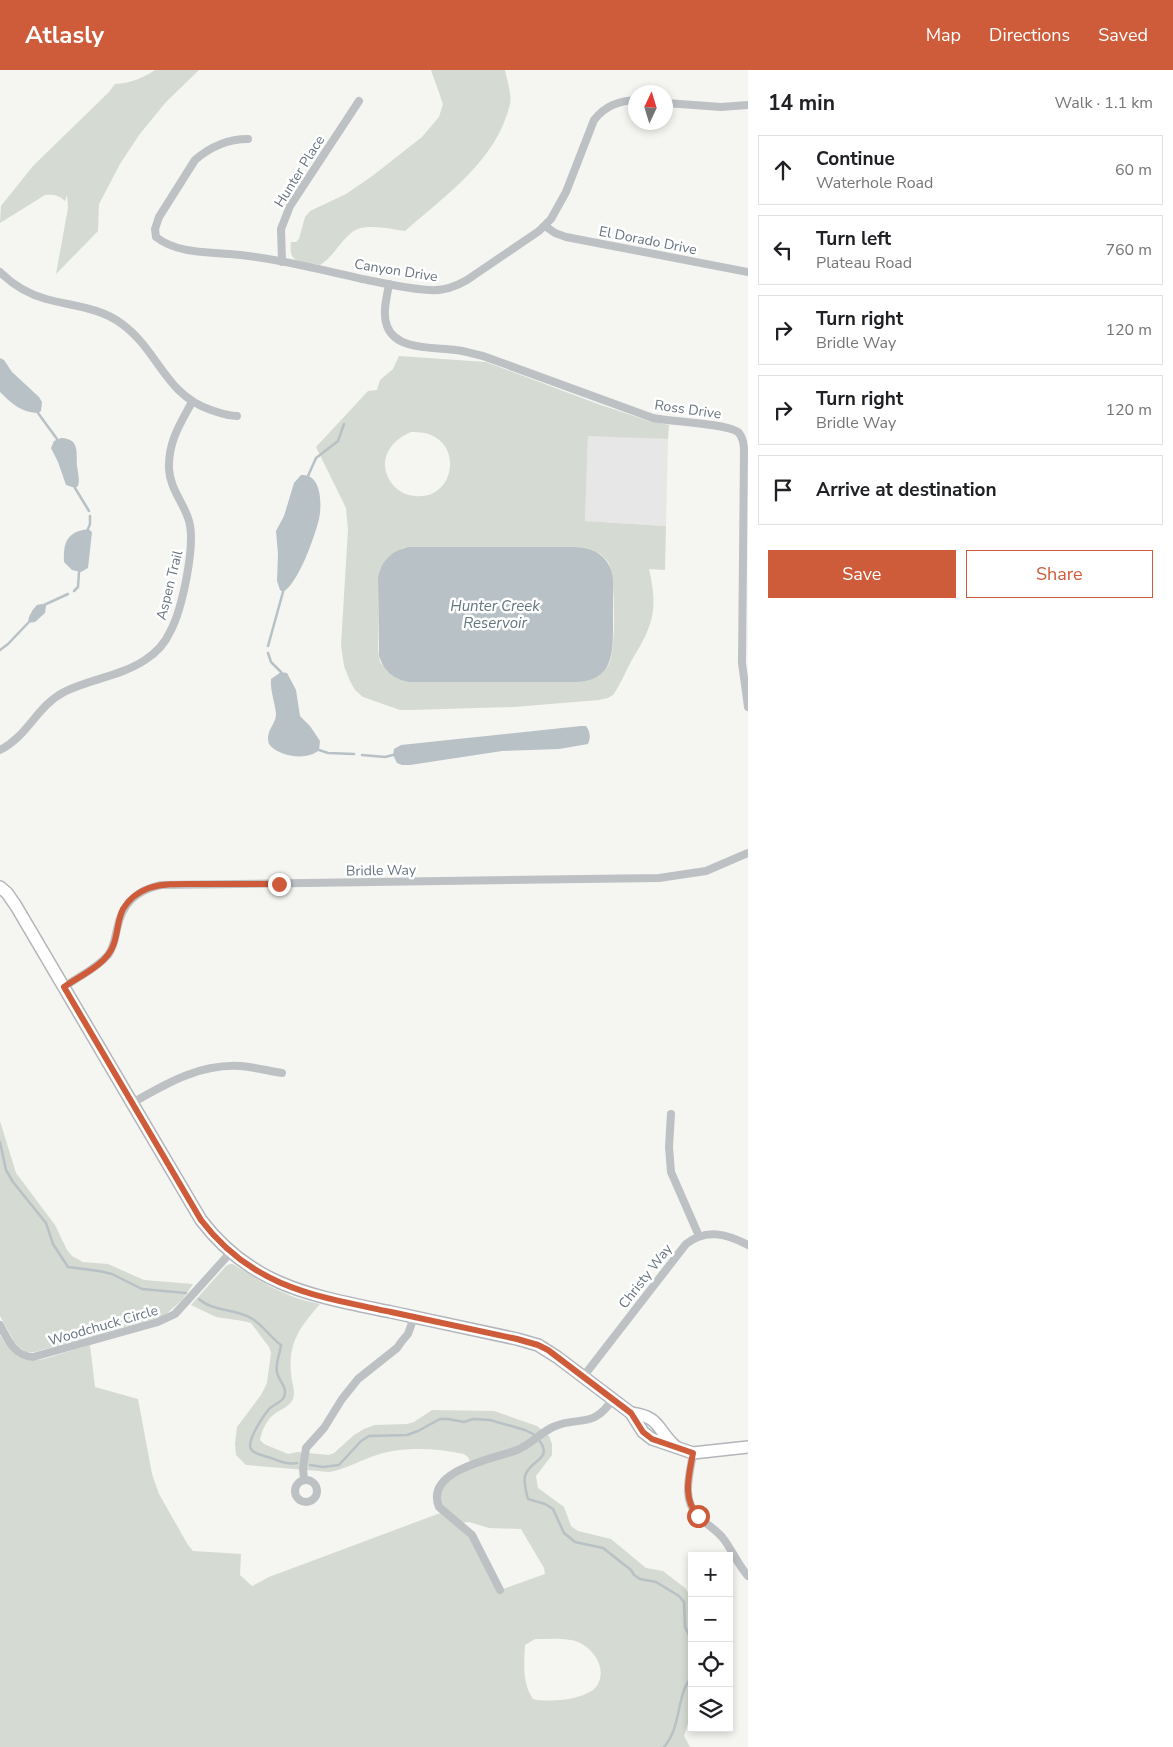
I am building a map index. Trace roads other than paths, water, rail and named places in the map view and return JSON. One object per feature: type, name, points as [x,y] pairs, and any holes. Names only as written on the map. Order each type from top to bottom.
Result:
[{"type":"street","name":"Hunter Place","points":[[282,262],[282,229],[290,206],[359,101]]},
{"type":"street","name":"Canyon Drive","points":[[248,139],[226,141],[195,160],[159,217],[155,234],[159,239],[186,250],[256,257],[389,284],[433,290],[456,286],[467,280],[545,226],[556,212],[566,192],[594,120],[611,105],[628,101]]},
{"type":"street","points":[[673,104],[721,108],[748,105]]},
{"type":"street","name":"El Dorado Drive","points":[[545,226],[554,233],[566,237],[748,272]]},
{"type":"street","points":[[0,272],[29,293],[45,299],[100,312],[117,320],[138,338],[176,389],[192,402],[222,414],[237,416]]},
{"type":"street","name":"Ross Drive","points":[[389,284],[385,309],[387,326],[390,333],[404,342],[414,345],[458,350],[482,356],[653,418],[730,428],[739,433],[742,438],[744,452],[745,667],[748,707]]},
{"type":"street","name":"Aspen Trail","points":[[0,750],[21,735],[39,712],[55,698],[74,688],[132,667],[145,660],[160,647],[170,632],[178,613],[192,544],[189,520],[170,479],[170,447],[175,431],[192,402]]},
{"type":"street","name":"Bridle Way","points":[[64,987],[96,965],[109,953],[115,940],[120,916],[129,901],[143,890],[161,885],[652,879],[706,871],[748,854]]},
{"type":"street","points":[[0,887],[16,906],[201,1220],[230,1252],[267,1278],[294,1290],[538,1345],[548,1350],[631,1413],[647,1436],[652,1439],[693,1453],[748,1447]]},
{"type":"street","points":[[132,1103],[181,1076],[212,1067],[242,1066],[282,1074]]},
{"type":"street","points":[[671,1114],[669,1146],[672,1172],[699,1236],[712,1233],[726,1235],[748,1245]]},
{"type":"street","name":"Christy Way","points":[[583,1377],[675,1257],[686,1244],[699,1236]]},
{"type":"street","name":"Woodchuck Circle","points":[[0,1325],[14,1349],[22,1355],[33,1357],[166,1320],[178,1310],[230,1252]]},
{"type":"street","points":[[304,1480],[303,1468],[306,1448],[324,1428],[342,1399],[358,1379],[397,1348],[408,1334],[414,1317]]},
{"type":"street","points":[[500,1590],[468,1531],[439,1507],[437,1496],[442,1483],[456,1471],[517,1450],[554,1427],[587,1421],[596,1417],[605,1410],[613,1399]]},
{"type":"street","points":[[693,1453],[688,1484],[690,1505],[698,1516],[721,1536],[748,1576]]},
{"type":"water","points":[[0,358],[39,397],[42,402],[41,411],[32,413],[22,409],[0,392]]},
{"type":"water","points":[[61,438],[71,441],[76,447],[79,481],[78,486],[75,488],[66,485],[51,448],[54,441]]},
{"type":"water","points":[[301,475],[308,476],[317,484],[320,498],[320,513],[314,536],[300,570],[289,587],[283,592],[280,590],[277,581],[278,554],[276,531],[284,516],[294,483]]},
{"type":"water","points":[[88,529],[92,532],[88,568],[81,572],[72,570],[64,562],[64,549],[71,535]]},
{"type":"water","name":"Hunter Creek Reservoir","points":[[408,547],[575,547],[589,549],[601,555],[609,565],[613,579],[613,644],[609,663],[605,670],[589,680],[577,682],[409,682],[394,677],[381,662],[379,656],[378,578],[384,562],[392,554]]},
{"type":"water","points":[[42,604],[46,606],[45,613],[35,622],[28,623],[34,609],[37,605]]},
{"type":"water","points":[[281,672],[287,673],[296,690],[300,716],[310,726],[320,741],[319,750],[308,756],[286,755],[269,744],[269,731],[276,718],[271,679]]},
{"type":"water","points":[[586,726],[588,730],[590,737],[588,744],[559,749],[502,751],[410,765],[397,763],[393,755],[394,749],[401,745]]},
{"type":"waterway","points":[[38,413],[57,439]]},
{"type":"waterway","points":[[308,476],[316,458],[338,441],[344,424]]},
{"type":"waterway","points":[[75,488],[89,511]]},
{"type":"waterway","points":[[88,529],[90,516]]},
{"type":"waterway","points":[[74,591],[78,587],[79,572]]},
{"type":"waterway","points":[[268,646],[283,592]]},
{"type":"waterway","points":[[44,605],[68,594]]},
{"type":"waterway","points":[[0,650],[28,623]]},
{"type":"waterway","points":[[268,653],[271,662],[281,672]]},
{"type":"waterway","points":[[319,750],[328,753],[354,754]]},
{"type":"waterway","points":[[362,755],[385,757],[393,755]]},
{"type":"waterway","points":[[0,1142],[6,1170],[13,1182],[46,1223],[53,1244],[68,1267],[112,1274],[142,1289],[186,1293]]},
{"type":"waterway","points":[[199,1299],[211,1306],[251,1318],[281,1345],[277,1369],[285,1390],[284,1397],[269,1409],[263,1417],[253,1434],[250,1445],[252,1451],[257,1454],[284,1462],[297,1463]]},
{"type":"waterway","points":[[310,1465],[323,1467],[339,1465],[361,1441],[369,1436],[407,1435],[440,1419],[464,1422],[473,1419],[490,1420],[525,1430],[535,1435]]},
{"type":"waterway","points":[[539,1440],[544,1452],[539,1460],[527,1471],[525,1476],[528,1499],[545,1504],[553,1509],[564,1533],[575,1542],[603,1548],[640,1579],[656,1582],[679,1596],[684,1602],[685,1627],[688,1633]]},
{"type":"waterway","points":[[664,1747],[672,1734],[684,1690],[688,1682]]}]
